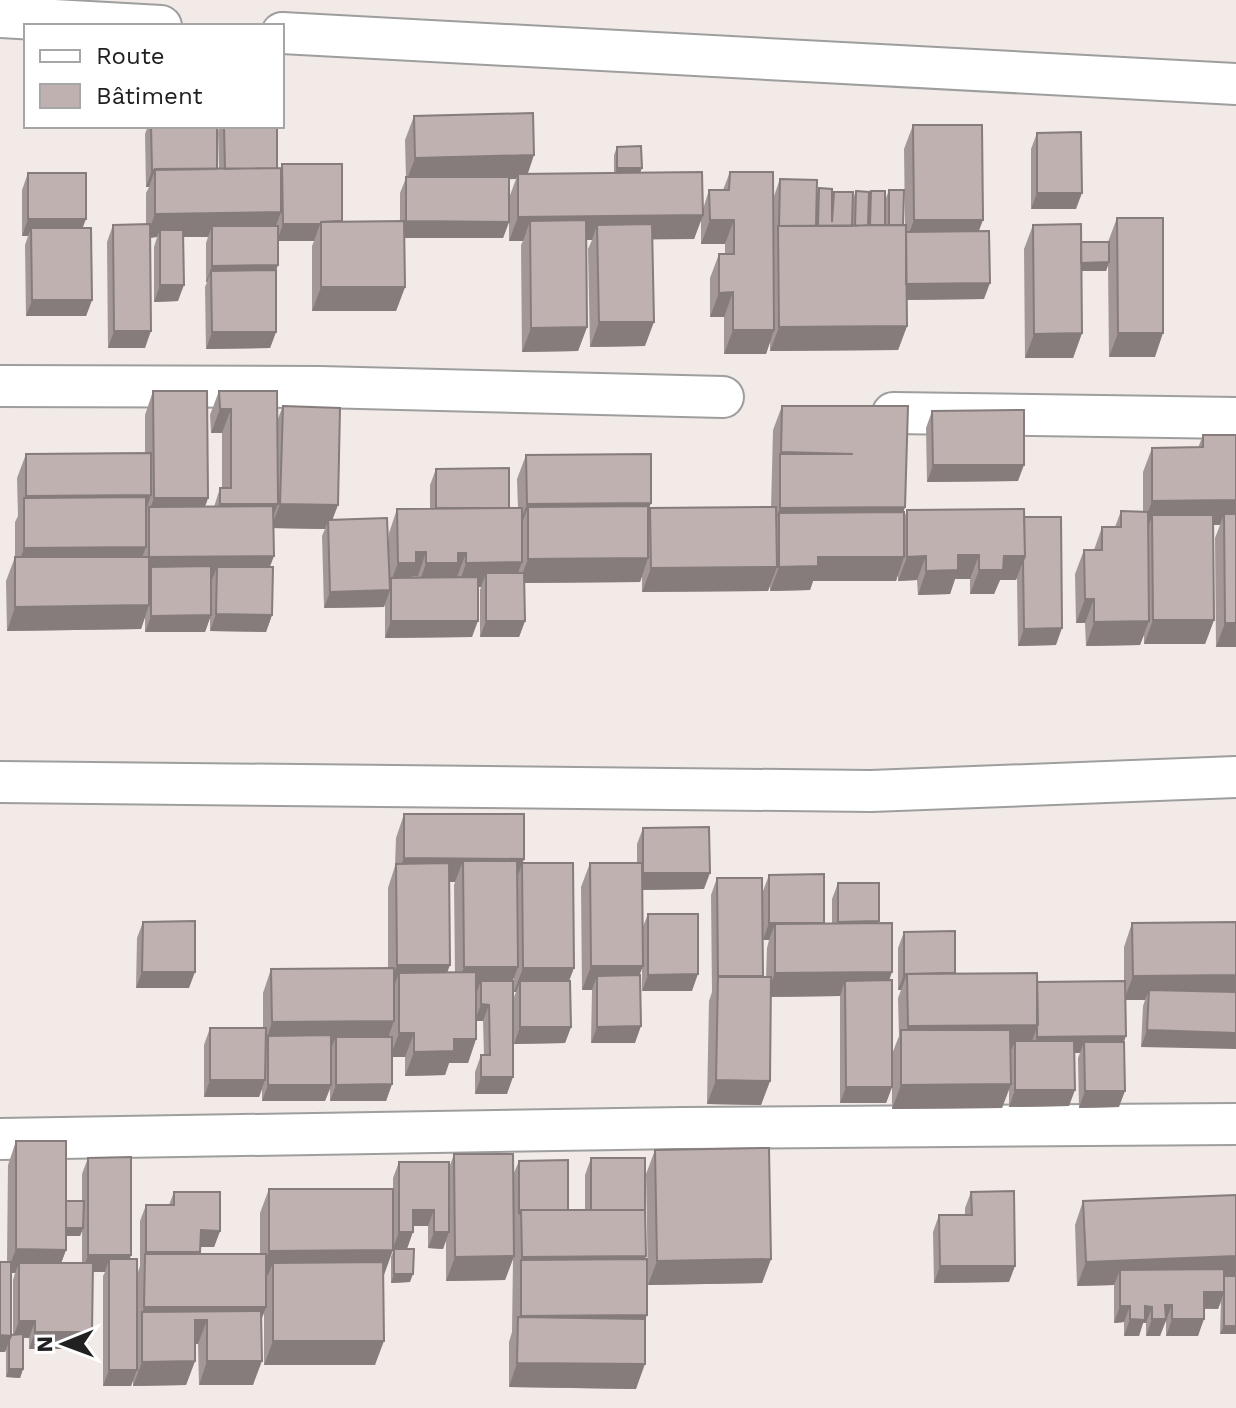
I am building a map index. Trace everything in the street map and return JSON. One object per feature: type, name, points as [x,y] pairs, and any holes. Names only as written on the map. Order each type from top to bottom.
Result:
[{"type":"street","points":[[0,17],[125,24]]},
{"type":"street","points":[[284,33],[1236,84]]},
{"type":"street","points":[[0,386],[320,387],[723,397]]},
{"type":"street","points":[[893,413],[1236,418]]},
{"type":"street","points":[[0,782],[871,791],[1236,777]]},
{"type":"street","points":[[0,1139],[698,1128],[1236,1124]]},
{"type":"building","points":[[533,113],[534,155],[415,158],[414,116]]},
{"type":"building","points":[[913,125],[982,125],[983,220],[914,220]]},
{"type":"building","points":[[151,128],[217,128],[217,169],[152,170]]},
{"type":"building","points":[[224,128],[277,128],[277,168],[225,169]]},
{"type":"building","points":[[1081,132],[1082,193],[1037,193],[1037,133]]},
{"type":"building","points":[[641,146],[642,168],[617,168],[617,147]]},
{"type":"building","points":[[282,164],[342,164],[342,221],[283,224]]},
{"type":"building","points":[[281,168],[281,212],[155,214],[155,169]]},
{"type":"building","points":[[702,172],[703,215],[518,217],[518,174]]},
{"type":"building","points":[[730,172],[773,172],[774,330],[733,330],[733,292],[719,293],[719,254],[734,254],[734,220],[710,220],[709,190],[729,190]]},
{"type":"building","points":[[28,173],[86,173],[86,219],[28,219]]},
{"type":"building","points":[[406,177],[509,177],[509,222],[406,221]]},
{"type":"building","points":[[780,179],[817,180],[816,226],[779,226]]},
{"type":"building","points":[[819,188],[832,189],[832,222],[834,192],[853,192],[852,226],[818,226]]},
{"type":"building","points":[[889,190],[904,190],[903,225],[889,225]]},
{"type":"building","points":[[856,191],[869,192],[868,225],[855,226]]},
{"type":"building","points":[[871,191],[885,191],[885,225],[870,225]]},
{"type":"building","points":[[1117,218],[1163,218],[1163,333],[1118,333]]},
{"type":"building","points":[[586,220],[587,327],[531,328],[530,221]]},
{"type":"building","points":[[404,221],[405,287],[321,287],[321,222]]},
{"type":"building","points":[[150,224],[151,331],[114,331],[113,225]]},
{"type":"building","points":[[652,224],[654,322],[599,322],[597,225]]},
{"type":"building","points":[[1081,224],[1082,333],[1034,334],[1033,225]]},
{"type":"building","points":[[906,225],[907,326],[779,327],[778,226]]},
{"type":"building","points":[[212,226],[278,226],[278,265],[212,266]]},
{"type":"building","points":[[31,228],[91,228],[92,300],[32,300]]},
{"type":"building","points":[[160,230],[183,230],[184,285],[160,285]]},
{"type":"building","points":[[989,231],[990,283],[906,284],[906,232]]},
{"type":"building","points":[[1081,242],[1109,242],[1109,262],[1081,263]]},
{"type":"building","points":[[276,270],[276,332],[212,332],[211,271]]},
{"type":"building","points":[[153,391],[207,391],[208,498],[154,498]]},
{"type":"building","points":[[219,391],[277,391],[278,504],[220,504],[220,488],[231,488],[231,409],[220,409]]},
{"type":"building","points":[[283,406],[340,408],[338,505],[280,504]]},
{"type":"building","points":[[782,406],[908,406],[905,507],[780,508],[780,454],[853,454],[781,452]]},
{"type":"building","points":[[1024,410],[1024,465],[933,465],[932,411]]},
{"type":"building","points":[[1203,435],[1236,435],[1236,500],[1152,501],[1152,448],[1203,447]]},
{"type":"building","points":[[151,453],[151,495],[26,496],[26,454]]},
{"type":"building","points":[[651,454],[651,503],[527,504],[526,455]]},
{"type":"building","points":[[509,468],[509,508],[436,508],[436,469]]},
{"type":"building","points":[[146,497],[146,547],[24,548],[24,498]]},
{"type":"building","points":[[273,506],[274,556],[149,557],[149,507]]},
{"type":"building","points":[[648,506],[648,558],[528,559],[528,507]]},
{"type":"building","points":[[776,507],[777,567],[651,568],[650,508]]},
{"type":"building","points":[[522,508],[522,562],[466,563],[466,553],[458,553],[458,563],[426,563],[426,552],[416,552],[416,563],[398,563],[397,509]]},
{"type":"building","points":[[1024,509],[1025,556],[1004,556],[1003,570],[979,570],[979,555],[958,555],[958,570],[926,571],[926,556],[907,557],[907,510]]},
{"type":"building","points":[[1121,511],[1148,512],[1149,621],[1094,622],[1094,599],[1085,599],[1084,550],[1102,550],[1102,527],[1121,527]]},
{"type":"building","points":[[904,512],[904,557],[818,557],[818,566],[779,567],[779,513]]},
{"type":"building","points":[[1224,514],[1236,514],[1236,623],[1225,623]]},
{"type":"building","points":[[1152,515],[1213,515],[1214,620],[1153,620]]},
{"type":"building","points":[[1024,517],[1061,517],[1062,628],[1024,629]]},
{"type":"building","points":[[387,518],[390,590],[330,592],[328,520]]},
{"type":"building","points":[[15,557],[149,557],[149,605],[15,607]]},
{"type":"building","points":[[211,566],[211,615],[151,616],[151,567]]},
{"type":"building","points":[[217,567],[273,567],[272,615],[216,614]]},
{"type":"building","points":[[486,573],[524,573],[525,621],[486,621]]},
{"type":"building","points":[[478,577],[478,621],[391,621],[391,578]]},
{"type":"building","points":[[404,814],[524,814],[524,859],[404,858]]},
{"type":"building","points":[[709,827],[710,873],[643,873],[643,828]]},
{"type":"building","points":[[463,861],[517,861],[518,967],[464,967]]},
{"type":"building","points":[[449,863],[450,965],[397,965],[396,864]]},
{"type":"building","points":[[522,863],[573,863],[574,968],[523,968]]},
{"type":"building","points":[[590,863],[642,863],[643,966],[591,966]]},
{"type":"building","points":[[824,874],[824,923],[769,923],[769,875]]},
{"type":"building","points":[[717,878],[762,878],[763,976],[718,976]]},
{"type":"building","points":[[838,883],[879,883],[879,921],[838,922]]},
{"type":"building","points":[[648,914],[698,914],[698,974],[648,975]]},
{"type":"building","points":[[195,921],[195,972],[142,972],[143,922]]},
{"type":"building","points":[[1236,922],[1236,975],[1133,976],[1132,923]]},
{"type":"building","points":[[892,923],[892,972],[775,973],[775,924]]},
{"type":"building","points":[[955,931],[955,973],[904,974],[904,932]]},
{"type":"building","points":[[394,968],[394,1021],[272,1022],[271,969]]},
{"type":"building","points":[[476,972],[476,1039],[454,1039],[454,1051],[414,1052],[414,1033],[399,1033],[399,973]]},
{"type":"building","points":[[1037,973],[1038,1025],[908,1026],[907,974]]},
{"type":"building","points":[[640,975],[641,1026],[597,1027],[597,976]]},
{"type":"building","points":[[718,977],[771,977],[770,1081],[716,1080]]},
{"type":"building","points":[[892,980],[892,1087],[846,1087],[845,981]]},
{"type":"building","points":[[481,981],[513,981],[513,1077],[481,1077],[481,1055],[490,1055],[489,1005],[481,1004]]},
{"type":"building","points":[[520,981],[570,981],[571,1027],[520,1027]]},
{"type":"building","points":[[1125,981],[1126,1036],[1037,1037],[1037,982]]},
{"type":"building","points":[[1149,990],[1236,992],[1236,1033],[1147,1030]]},
{"type":"building","points":[[210,1028],[266,1028],[265,1080],[210,1080]]},
{"type":"building","points":[[901,1030],[1010,1030],[1011,1084],[901,1085]]},
{"type":"building","points":[[331,1035],[331,1085],[268,1085],[268,1036]]},
{"type":"building","points":[[336,1037],[392,1037],[392,1084],[336,1085]]},
{"type":"building","points":[[1015,1041],[1074,1041],[1075,1090],[1015,1090]]},
{"type":"building","points":[[1084,1042],[1124,1042],[1125,1091],[1085,1091]]},
{"type":"building","points":[[16,1141],[66,1141],[66,1250],[16,1249]]},
{"type":"building","points":[[769,1148],[771,1259],[657,1261],[655,1150]]},
{"type":"building","points":[[454,1154],[513,1154],[514,1256],[455,1257]]},
{"type":"building","points":[[131,1157],[131,1255],[88,1255],[88,1158]]},
{"type":"building","points":[[591,1158],[645,1158],[645,1210],[591,1210]]},
{"type":"building","points":[[568,1160],[568,1210],[521,1210],[519,1214],[519,1161]]},
{"type":"building","points":[[399,1162],[449,1162],[449,1232],[434,1232],[434,1210],[413,1210],[413,1232],[399,1232]]},
{"type":"building","points":[[269,1189],[393,1189],[393,1250],[269,1251]]},
{"type":"building","points":[[1014,1191],[1015,1266],[940,1266],[939,1215],[972,1215],[971,1192]]},
{"type":"building","points":[[174,1192],[220,1192],[220,1231],[201,1230],[200,1252],[146,1252],[146,1205],[174,1205]]},
{"type":"building","points":[[1236,1195],[1236,1256],[1086,1262],[1083,1201]]},
{"type":"building","points":[[66,1201],[84,1201],[83,1228],[66,1228]]},
{"type":"building","points":[[521,1210],[645,1210],[646,1256],[522,1257]]},
{"type":"building","points":[[394,1249],[414,1249],[413,1274],[394,1274]]},
{"type":"building","points":[[145,1254],[266,1254],[266,1307],[144,1307]]},
{"type":"building","points":[[109,1259],[137,1259],[137,1370],[109,1370]]},
{"type":"building","points":[[647,1259],[647,1315],[521,1316],[521,1260]]},
{"type":"building","points":[[0,1262],[11,1262],[11,1336],[0,1335]]},
{"type":"building","points":[[383,1262],[384,1341],[273,1341],[273,1263]]},
{"type":"building","points":[[19,1263],[93,1263],[92,1332],[35,1332],[35,1321],[19,1321]]},
{"type":"building","points":[[1224,1269],[1224,1292],[1204,1292],[1204,1319],[1172,1319],[1172,1305],[1165,1305],[1166,1319],[1152,1319],[1152,1307],[1145,1306],[1145,1320],[1130,1319],[1130,1306],[1120,1306],[1120,1270]]},
{"type":"building","points":[[1224,1276],[1236,1276],[1236,1326],[1224,1326]]},
{"type":"building","points":[[261,1311],[262,1361],[207,1361],[207,1320],[195,1320],[195,1361],[142,1362],[142,1312]]},
{"type":"building","points":[[518,1317],[645,1319],[645,1364],[517,1363]]},
{"type":"building","points":[[23,1334],[23,1369],[9,1369],[11,1335]]}]
